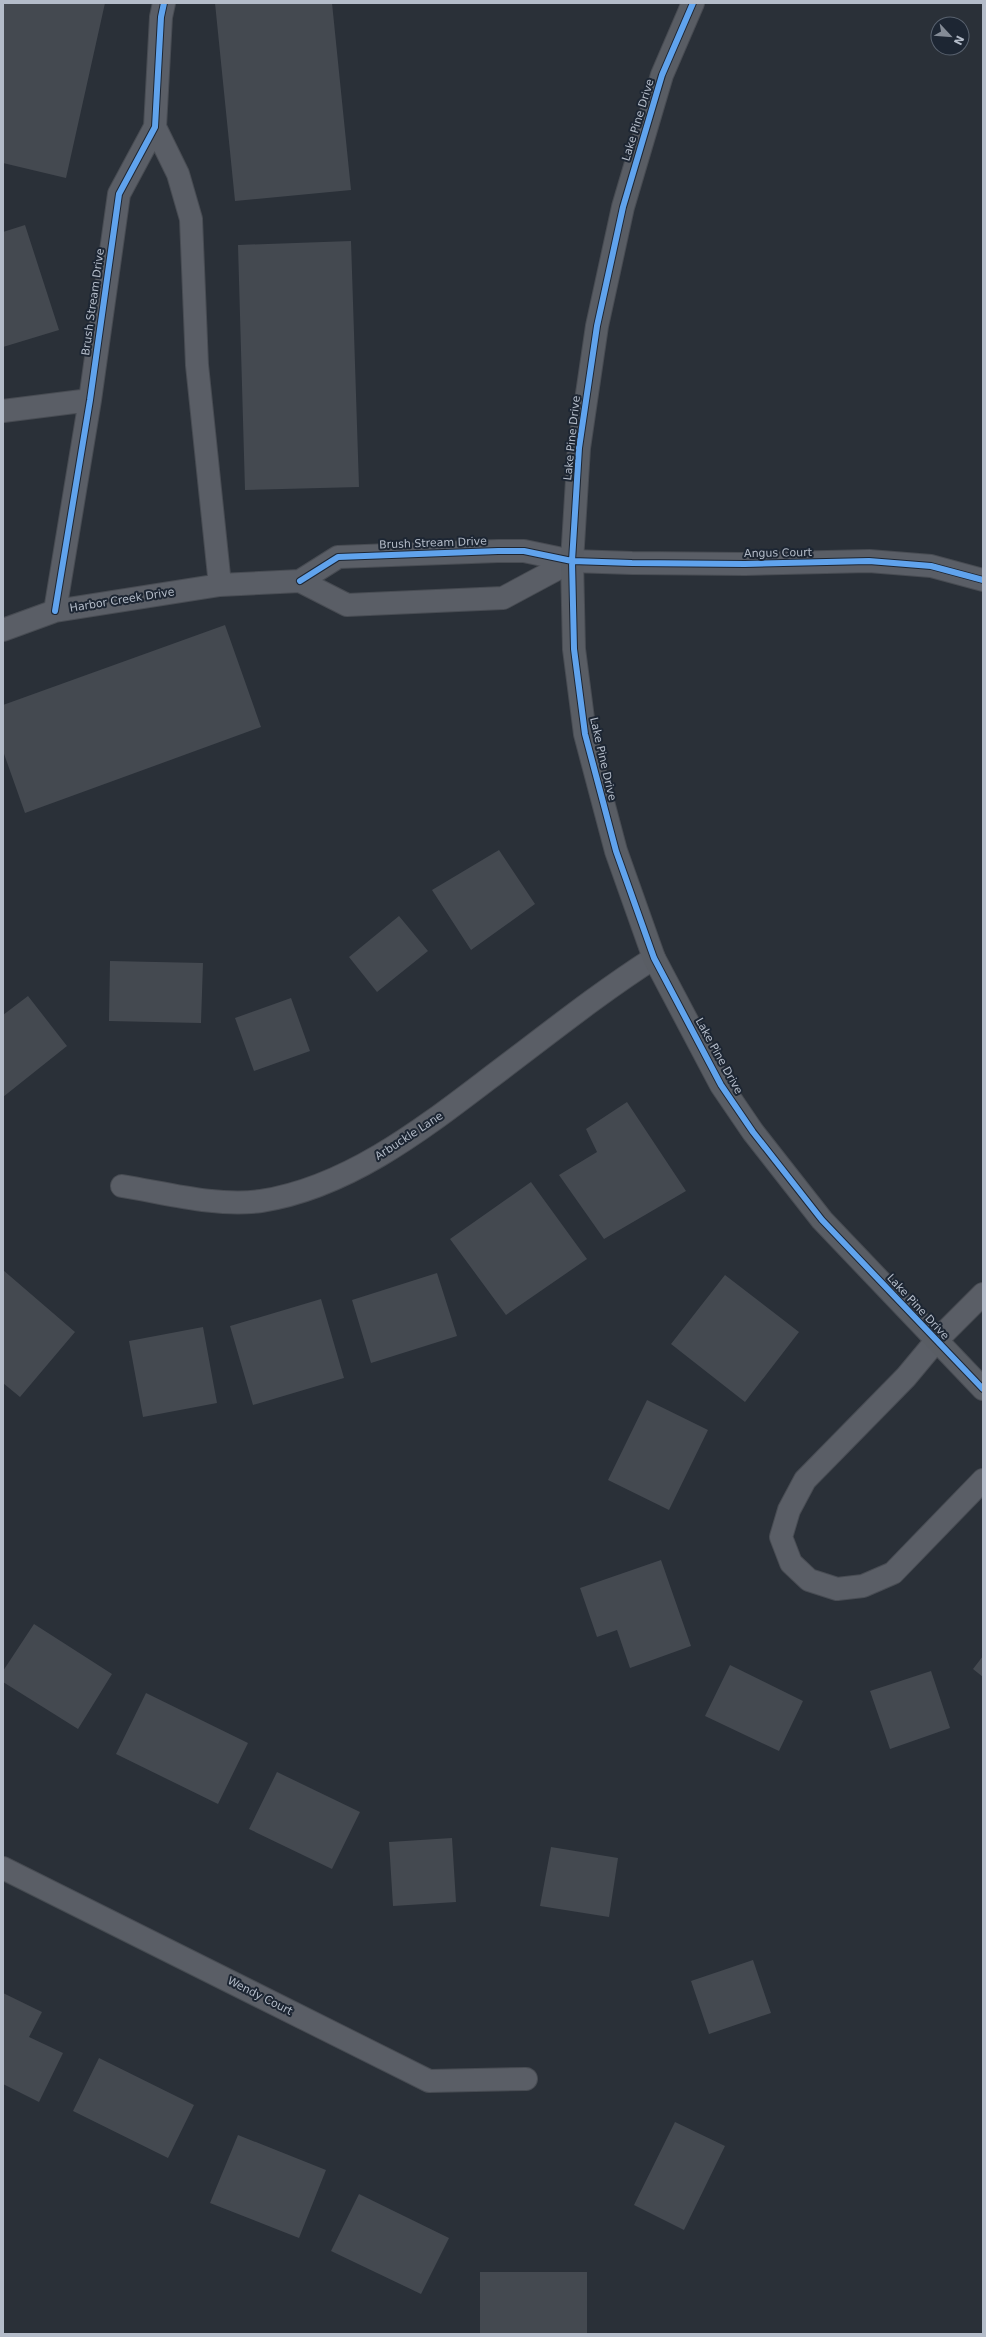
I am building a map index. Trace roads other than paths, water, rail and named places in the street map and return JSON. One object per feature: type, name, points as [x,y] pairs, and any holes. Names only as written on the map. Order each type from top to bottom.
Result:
[{"type":"street","name":"Brush Stream Drive","points":[[55,611],[90,400],[119,194],[156,126],[161,17],[164,3]]},
{"type":"street","name":"Lake Pine Drive","points":[[693,3],[662,75],[621,214],[597,326],[579,448],[572,561],[574,648],[585,734],[616,851],[654,958],[721,1085],[753,1132],[822,1220],[983,1390]]},
{"type":"street","name":"Brush Stream Drive","points":[[156,126],[178,174],[190,219],[197,365],[220,585],[300,581],[338,557],[524,551],[572,561]]},
{"type":"street","points":[[3,411],[90,400]]},
{"type":"street","name":"Brush Stream Drive","points":[[300,581],[347,605],[503,598],[572,561]]},
{"type":"street","name":"Angus Court","points":[[572,561],[745,564],[869,562],[931,566],[983,580]]},
{"type":"street","name":"Harbor Creek Drive","points":[[3,630],[55,611],[220,585]]},
{"type":"street","name":"Arbuckle Lane","points":[[122,1186],[218,1201],[260,1201],[306,1192],[375,1158],[440,1116],[620,980],[654,958]]},
{"type":"street","name":"Lake Pine Drive","points":[[983,1294],[936,1340],[906,1377],[805,1480],[789,1510],[781,1537],[791,1563],[809,1580],[837,1589],[863,1586],[893,1573],[983,1480]]},
{"type":"street","name":"Wendy Court","points":[[3,1868],[429,2081],[526,2079]]}]
